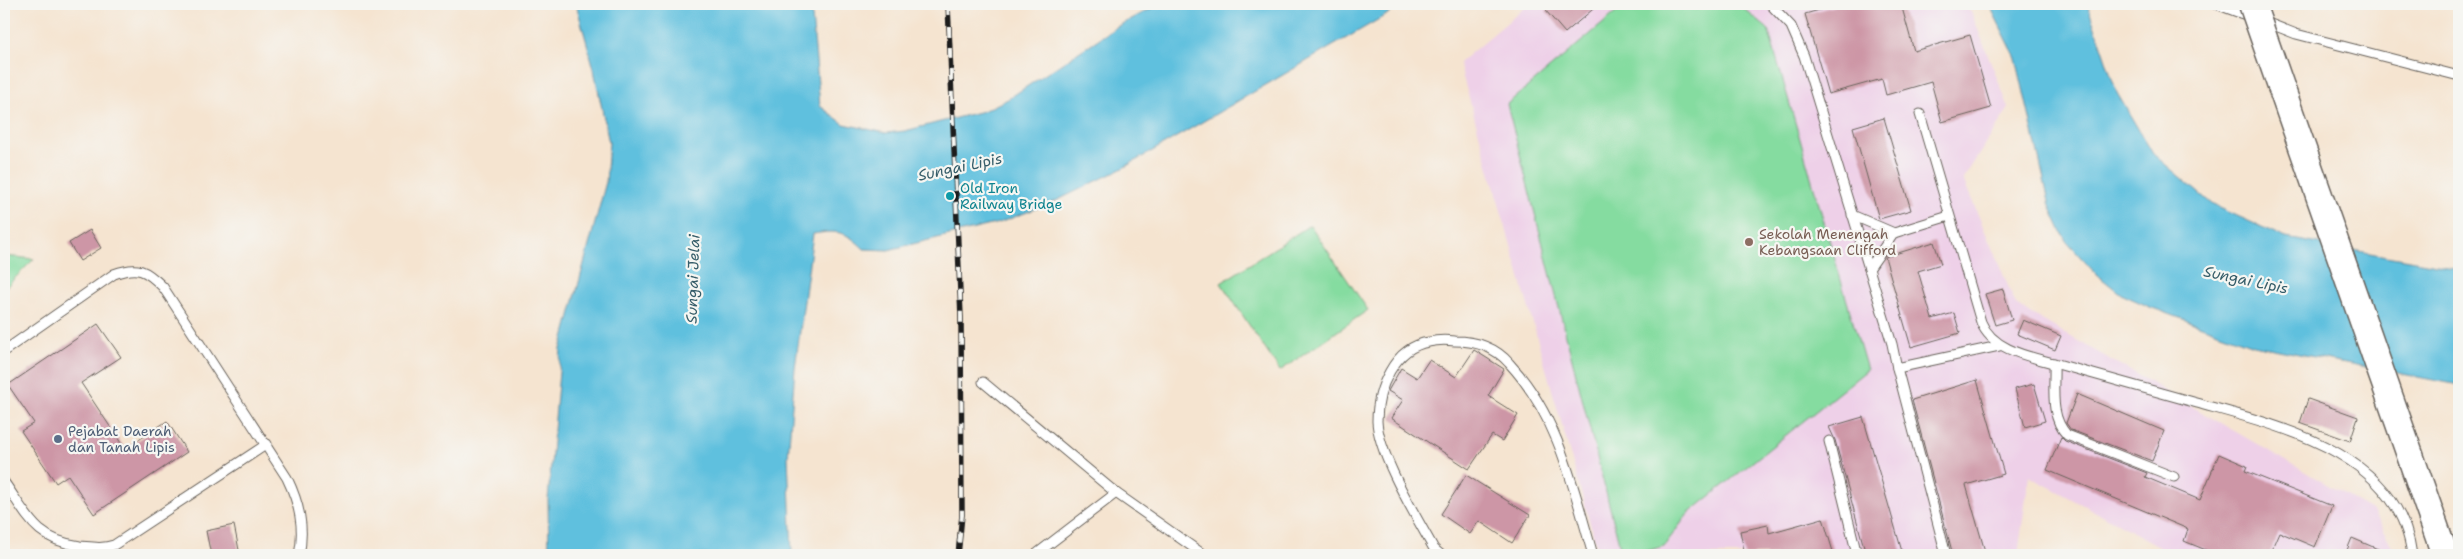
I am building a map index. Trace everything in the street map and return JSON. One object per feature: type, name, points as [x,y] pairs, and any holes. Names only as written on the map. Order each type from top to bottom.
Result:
[{"type":"main road","points":[[2252,4],[2445,555]]},
{"type":"lane","points":[[1770,4],[1791,26],[1801,48],[1892,344],[1946,555]]},
{"type":"lane","points":[[2216,4],[2296,34],[2459,76]]},
{"type":"lane","points":[[1920,114],[1981,322],[1989,337],[2000,346],[2054,363],[2288,429],[2332,450],[2353,462],[2381,488],[2401,515],[2412,555]]},
{"type":"lane","points":[[1852,215],[1894,233]]},
{"type":"lane","points":[[1868,269],[1894,233],[1949,216]]},
{"type":"lane","points":[[4,351],[114,274],[125,270],[139,269],[149,273],[164,286],[267,444],[297,499],[302,521],[299,555]]},
{"type":"lane","points":[[1436,553],[1398,480],[1380,438],[1377,421],[1380,394],[1393,366],[1406,351],[1427,342],[1471,341],[1497,352],[1509,362],[1536,396],[1547,415],[1561,446],[1593,555]]},
{"type":"lane","points":[[1897,368],[2000,346]]},
{"type":"lane","points":[[2054,363],[2055,415],[2058,424],[2067,435],[2174,477]]},
{"type":"lane","points":[[983,382],[1116,494],[1204,555]]},
{"type":"lane","points":[[1829,441],[1858,555]]},
{"type":"lane","points":[[4,482],[26,514],[46,536],[65,544],[100,548],[114,545],[267,444]]},
{"type":"lane","points":[[1035,555],[1116,494]]},
{"type":"shaded area","name":"Sekolah Menengah Kebangsaan Clifford","points":[[1529,4],[1961,4],[1971,12],[2009,108],[1963,179],[2016,305],[2373,511],[2394,550],[2392,555],[2176,555],[2029,476],[2018,555],[1599,555],[1459,63]]},
{"type":"green space","points":[[1626,4],[1738,4],[1768,29],[1867,370],[1688,514],[1664,546],[1634,555],[1622,555],[1507,104]]},
{"type":"green space","points":[[1310,225],[1368,310],[1280,371],[1221,283]]},
{"type":"green space","points":[[4,256],[34,259],[4,289]]},
{"type":"water","points":[[576,4],[811,4],[820,106],[844,124],[886,133],[905,131],[983,111],[1008,99],[1118,26],[1160,4],[1405,4],[1123,168],[1058,200],[999,223],[888,250],[864,249],[852,238],[841,233],[813,234],[795,368],[788,457],[792,555],[549,555],[548,500],[561,349],[606,182],[609,143],[593,65]]},
{"type":"water","name":"Sungai Lipis","points":[[1989,4],[2087,4],[2117,93],[2153,154],[2213,205],[2286,238],[2459,269],[2459,385],[2253,345],[2150,307],[2121,294],[2096,274],[2066,241],[2050,206],[2016,58]]},
{"type":"building","points":[[1555,4],[1599,4],[1565,33],[1546,11]]},
{"type":"building","points":[[1841,4],[1901,4],[1914,51],[1970,35],[1991,108],[1942,122],[1931,82],[1886,95],[1882,79],[1828,94],[1805,14]]},
{"type":"building","points":[[1884,118],[1911,210],[1879,219],[1853,127]]},
{"type":"building","points":[[90,230],[101,248],[80,261],[69,243]]},
{"type":"building","points":[[1934,242],[1941,264],[1918,271],[1932,319],[1954,313],[1960,333],[1911,347],[1885,257]]},
{"type":"building","points":[[2003,289],[2012,320],[1995,325],[1985,294]]},
{"type":"building","points":[[2023,320],[2061,336],[2055,350],[2017,334]]},
{"type":"building","points":[[98,324],[121,357],[81,383],[125,449],[167,421],[187,452],[94,514],[68,475],[56,483],[21,431],[34,423],[8,385]]},
{"type":"building","points":[[1474,350],[1504,369],[1488,396],[1518,415],[1502,441],[1492,435],[1469,469],[1391,418],[1403,400],[1388,391],[1401,368],[1417,378],[1429,360],[1456,377]]},
{"type":"building","points":[[1977,380],[2004,474],[1966,485],[1986,555],[1953,555],[1912,400]]},
{"type":"building","points":[[2034,384],[2045,421],[2025,427],[2015,389]]},
{"type":"building","points":[[2077,394],[2164,431],[2152,461],[2071,430],[2066,423]]},
{"type":"building","points":[[2308,399],[2358,417],[2350,441],[2300,423]]},
{"type":"building","points":[[1863,417],[1903,555],[1866,555],[1835,440],[1829,427]]},
{"type":"building","points":[[2061,437],[2065,441],[2147,473],[2145,477],[2200,500],[2219,454],[2247,466],[2245,471],[2332,506],[2315,547],[2279,532],[2269,555],[2218,555],[2184,541],[2188,529],[2047,470]]},
{"type":"building","points":[[1466,475],[1530,515],[1512,543],[1479,521],[1470,534],[1441,514]]},
{"type":"building","points":[[1823,518],[1834,555],[1745,555],[1740,531],[1768,525],[1769,533]]},
{"type":"building","points":[[234,525],[240,555],[211,555],[206,531]]},
{"type":"building","points":[[2352,538],[2392,555],[2345,555]]},
{"type":"railway","points":[[948,4],[961,317],[962,515],[958,555]]},
{"type":"place","name":"Old Iron Railway Bridge","points":[[950,196]]},
{"type":"place","name":"Sekolah Menengah Kebangsaan Clifford","points":[[1749,242]]},
{"type":"place","name":"Pejabat Daerah dan Tanah Lipis","points":[[58,439]]},
{"type":"water label","name":"Sungai Jelai","points":[[693,279]]}]
